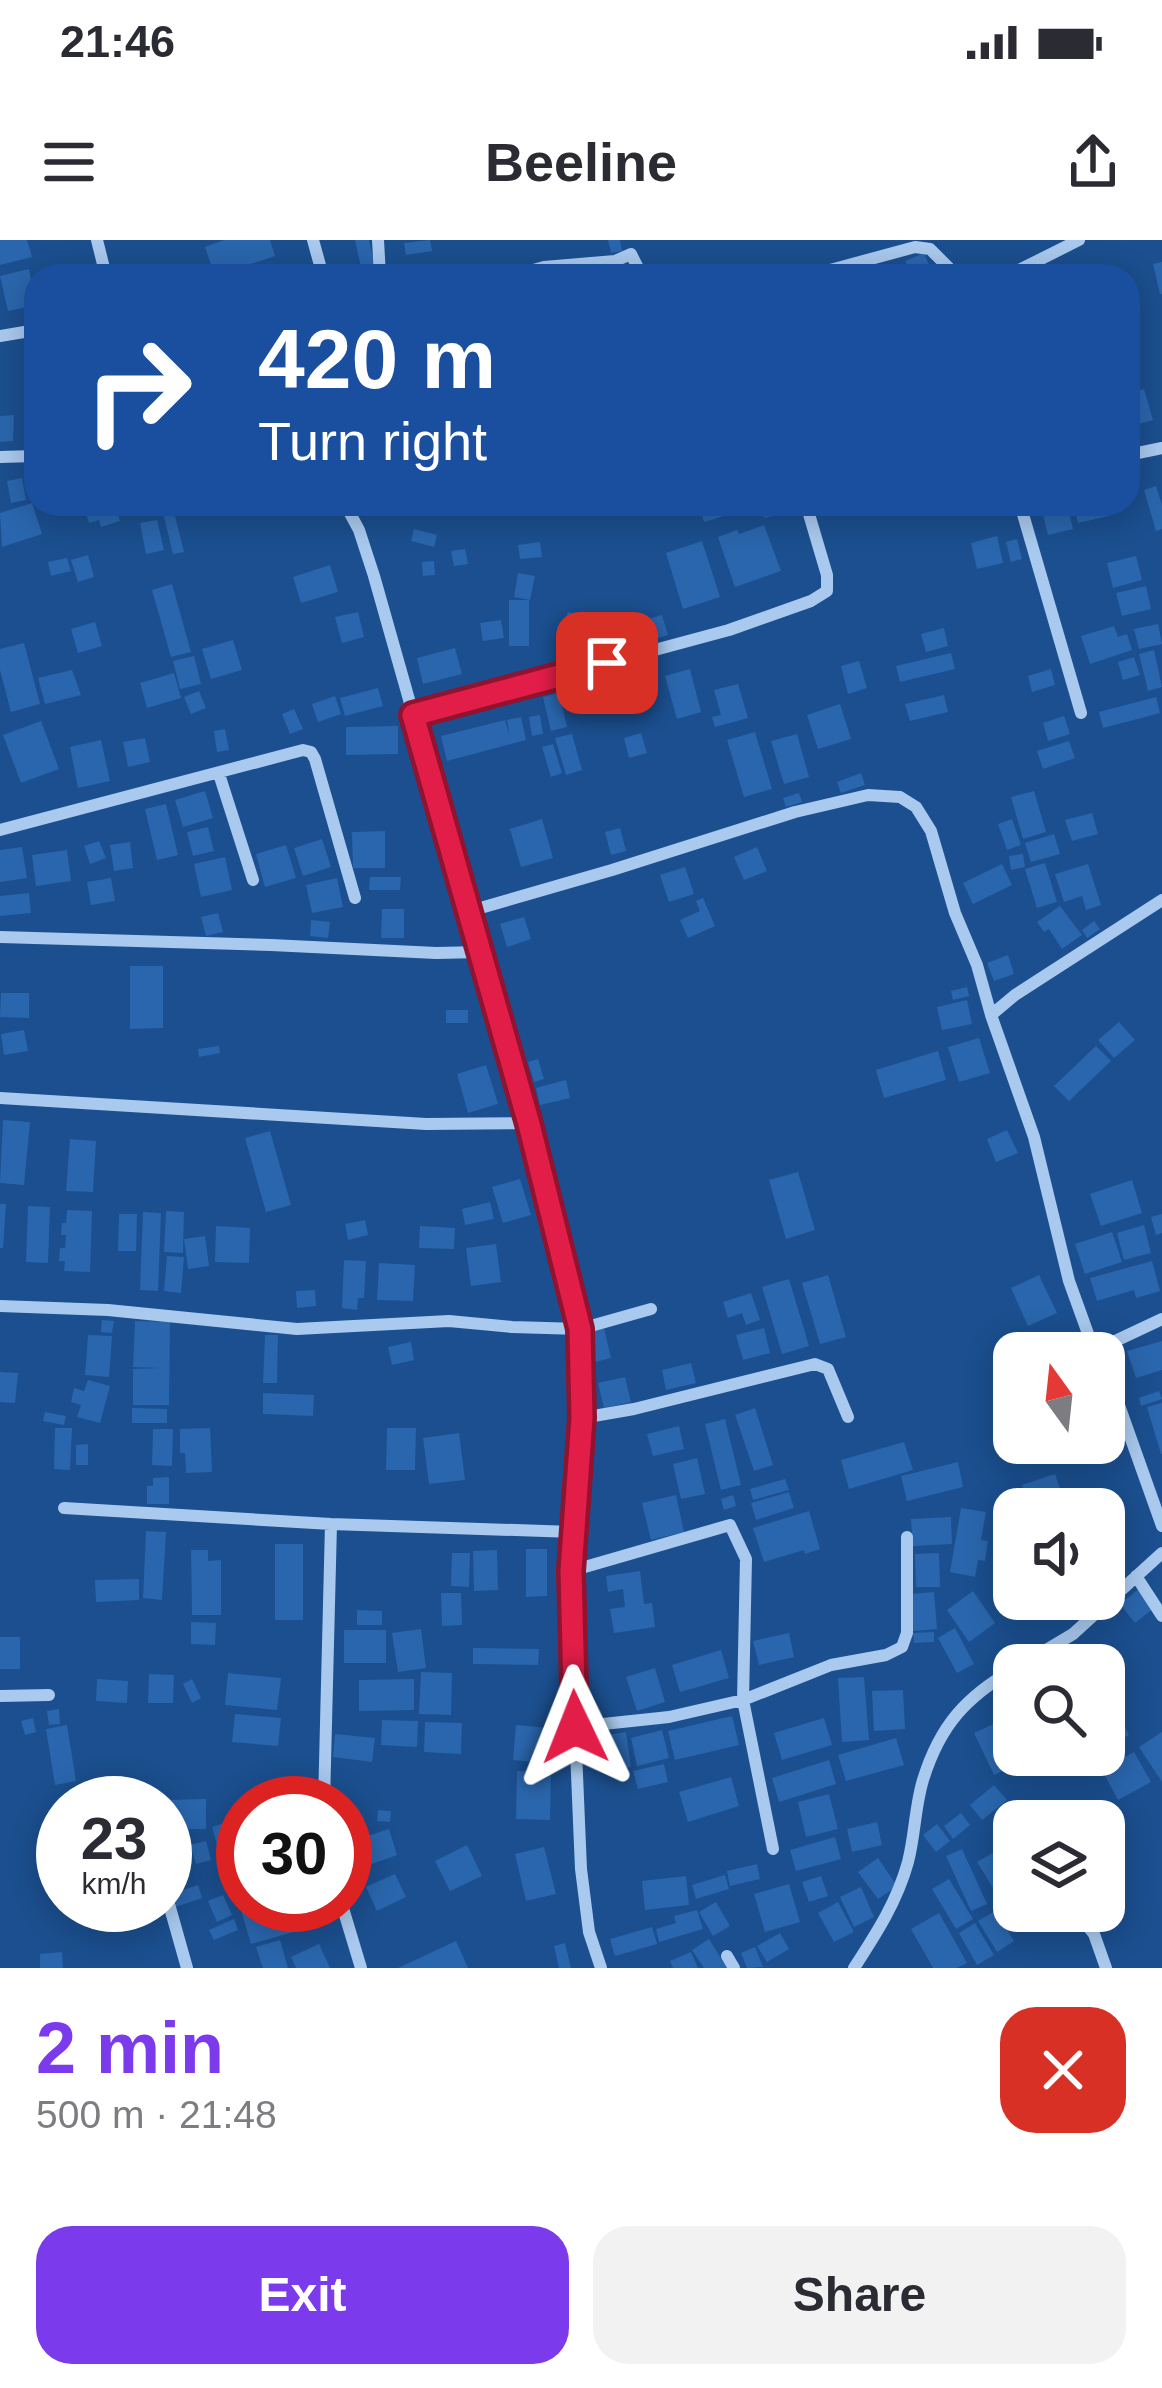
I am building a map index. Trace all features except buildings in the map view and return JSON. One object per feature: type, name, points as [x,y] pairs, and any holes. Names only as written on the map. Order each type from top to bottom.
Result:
[{"type":"street","points":[[1031,264],[1078,240]]},
{"type":"street","points":[[852,264],[915,247],[930,249],[946,264]]},
{"type":"street","points":[[572,264],[615,261],[631,254],[636,264]]},
{"type":"street","points":[[350,516],[364,546],[470,910],[580,1329],[582,1418],[571,1571],[575,1727],[581,1869],[589,1932],[601,1968]]},
{"type":"street","points":[[413,715],[729,630],[811,601],[827,591],[827,575],[810,516]]},
{"type":"street","points":[[1024,516],[1082,712]]},
{"type":"street","points":[[0,830],[303,750],[311,752],[355,898]]},
{"type":"street","points":[[219,774],[253,880]]},
{"type":"street","points":[[470,910],[795,812],[868,795],[900,797],[916,807],[931,831],[955,914],[977,965],[1034,1136],[1069,1281],[1088,1332]]},
{"type":"street","points":[[991,1015],[1162,900]]},
{"type":"street","points":[[0,937],[481,952]]},
{"type":"street","points":[[0,1098],[426,1124],[529,1124]]},
{"type":"street","points":[[0,1306],[89,1308],[297,1330],[448,1321],[580,1329],[651,1309]]},
{"type":"street","points":[[1125,1337],[1162,1319]]},
{"type":"street","points":[[582,1418],[815,1364],[829,1369],[848,1417]]},
{"type":"street","points":[[1125,1422],[1162,1526]]},
{"type":"street","points":[[64,1508],[574,1532]]},
{"type":"street","points":[[325,1776],[331,1524]]},
{"type":"street","points":[[571,1571],[730,1525],[746,1559],[743,1700],[773,1850]]},
{"type":"street","points":[[575,1727],[669,1717],[743,1700],[831,1665],[902,1647],[907,1633],[907,1537]]},
{"type":"street","points":[[1056,1644],[1162,1552]]},
{"type":"street","points":[[1136,1576],[1162,1616]]},
{"type":"street","points":[[854,1968],[892,1909],[908,1862],[923,1781],[942,1734],[980,1689],[993,1681]]},
{"type":"street","points":[[0,1696],[49,1695]]},
{"type":"street","points":[[177,1932],[187,1968]]},
{"type":"street","points":[[350,1932],[361,1968]]},
{"type":"street","points":[[1092,1932],[1106,1968]]},
{"type":"route","points":[[575,1727],[571,1571],[582,1418],[580,1329],[529,1124],[413,715],[607,663]]}]
